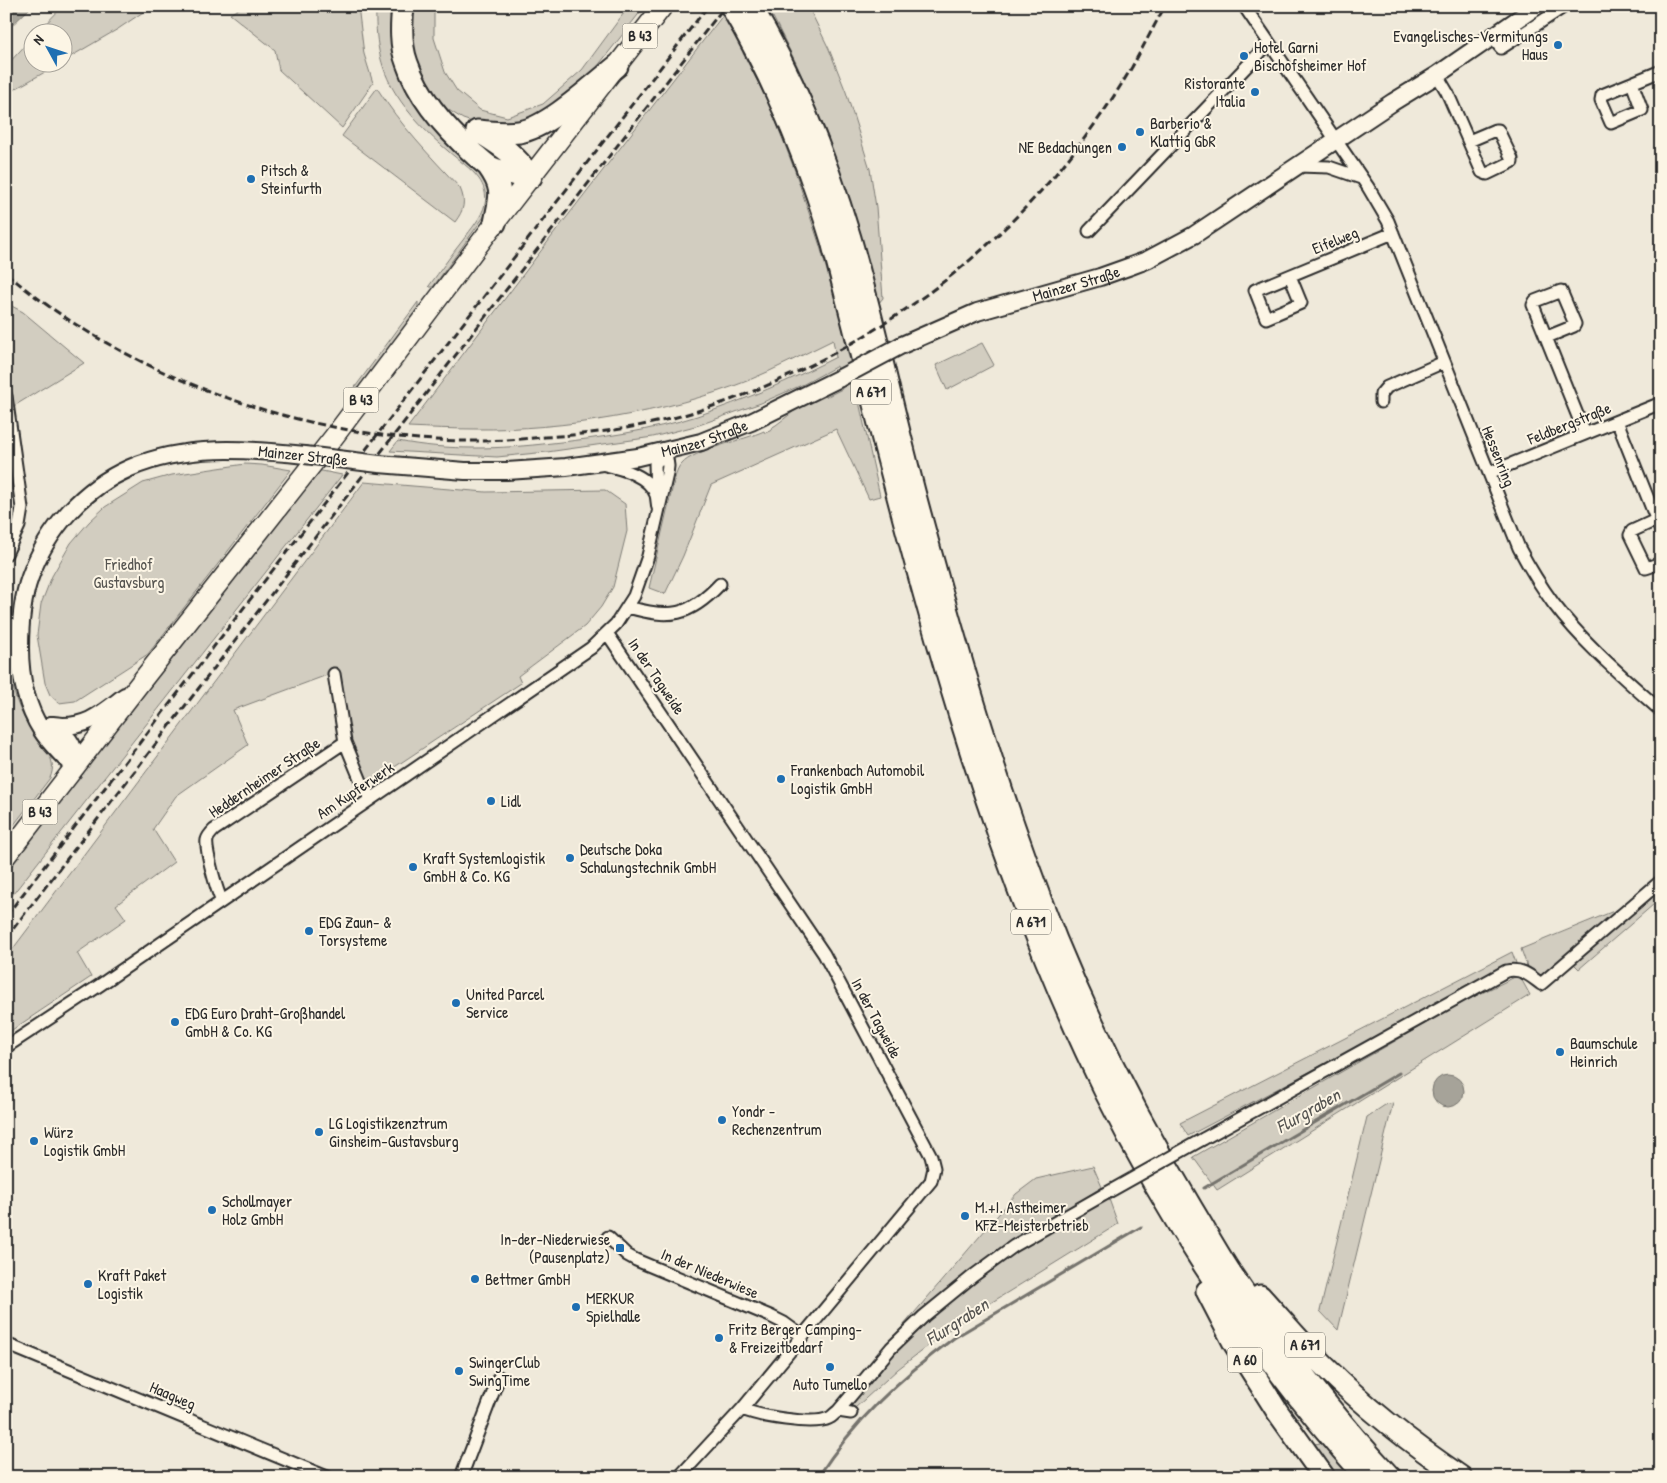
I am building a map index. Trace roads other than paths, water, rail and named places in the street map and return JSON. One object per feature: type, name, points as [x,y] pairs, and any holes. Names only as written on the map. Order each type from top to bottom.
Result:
[{"type":"highway","points":[[404,6],[402,32],[406,62],[416,85],[434,110],[453,134],[488,166],[498,180],[500,194],[495,223]]},
{"type":"highway","name":"A 671","points":[[731,6],[758,35],[796,93],[834,189],[849,236],[937,578],[1004,796],[1057,942],[1103,1047],[1143,1126],[1231,1274],[1281,1345],[1347,1428],[1390,1477]]},
{"type":"highway","name":"A 671","points":[[751,6],[758,35],[782,104],[821,204],[921,583],[972,756],[1007,858],[1062,999],[1105,1092],[1142,1162],[1183,1233]]},
{"type":"highway","points":[[476,131],[502,134],[521,132],[536,126],[552,118],[617,66]]},
{"type":"highway","points":[[434,110],[454,123],[476,131],[509,150],[531,176]]},
{"type":"highway","points":[[488,166],[506,172],[531,176]]},
{"type":"highway","name":"A 671","points":[[1178,1185],[1256,1292],[1324,1366],[1377,1416],[1461,1477]]},
{"type":"highway","name":"A 60","points":[[1183,1233],[1212,1302],[1234,1343],[1277,1411],[1324,1477]]},
{"type":"highway","name":"A 60","points":[[1183,1233],[1237,1316],[1268,1358],[1317,1421],[1366,1477]]},
{"type":"main road","name":"B 43","points":[[6,856],[333,438],[495,223],[663,6]]},
{"type":"main road","name":"Mainzer Straße","points":[[47,728],[30,705],[22,677],[20,629],[27,588],[37,561],[60,522],[93,489],[110,477],[168,456],[199,452],[256,450],[379,464],[465,471],[508,471],[542,470],[597,463],[666,451],[701,442],[791,404],[902,345],[977,312],[1100,276],[1147,260],[1194,235],[1437,75],[1537,6]]},
{"type":"main road","points":[[75,768],[58,751],[47,728],[90,722],[140,683]]},
{"type":"street","name":"Hessenring","points":[[1244,6],[1336,140],[1388,221],[1518,548],[1536,580],[1554,604],[1596,652],[1661,711]]},
{"type":"street","points":[[1492,37],[1502,48],[1565,6]]},
{"type":"street","points":[[1089,232],[1269,43]]},
{"type":"street","points":[[1632,83],[1661,71]]},
{"type":"street","points":[[1437,75],[1447,92],[1469,142]]},
{"type":"street","points":[[1298,166],[1329,167],[1361,178]]},
{"type":"street","name":"Eifelweg","points":[[1290,276],[1393,234]]},
{"type":"street","points":[[1546,337],[1585,434]]},
{"type":"street","points":[[1381,402],[1382,392],[1392,384],[1444,362]]},
{"type":"street","points":[[6,396],[22,508],[19,526],[6,554]]},
{"type":"street","name":"Feldbergstraße","points":[[1489,473],[1661,403]]},
{"type":"street","points":[[1616,421],[1658,526],[1632,531],[1630,535],[1646,568],[1661,562]]},
{"type":"street","name":"Am Kupferwerk","points":[[658,509],[655,464],[666,451]]},
{"type":"street","name":"Am Kupferwerk","points":[[6,1047],[583,653],[607,633],[616,624],[634,596],[648,556],[667,474],[666,451]]},
{"type":"street","points":[[597,463],[633,473],[649,486],[656,495]]},
{"type":"street","points":[[628,607],[660,614],[682,613],[720,584]]},
{"type":"street","name":"In der Tagweide","points":[[607,633],[824,954],[931,1156],[934,1168],[931,1181],[742,1409],[679,1477]]},
{"type":"street","name":"Heddernheimer Straße","points":[[334,674],[345,742],[370,798]]},
{"type":"street","name":"Heddernheimer Straße","points":[[222,900],[218,892],[206,845],[209,835],[345,742]]},
{"type":"street","points":[[742,1409],[762,1415],[793,1420],[820,1421],[829,1418],[838,1411],[891,1348],[924,1316],[972,1276],[1014,1246],[1506,971],[1516,969],[1541,984],[1661,881]]},
{"type":"street","name":"In der Niederwiese","points":[[608,1237],[628,1256],[770,1316],[802,1336]]},
{"type":"street","name":"Haagweg","points":[[6,1344],[327,1477]]},
{"type":"street","points":[[461,1477],[498,1377]]},
{"type":"street","points":[[838,1411],[852,1413]]},
{"type":"waterway","name":"Flurgraben","points":[[1204,1188],[1399,1073]]},
{"type":"waterway","name":"Flurgraben","points":[[818,1477],[832,1456],[863,1419],[897,1385],[934,1353],[954,1338],[1141,1227]]},
{"type":"railway","points":[[6,916],[708,6]]},
{"type":"railway","points":[[6,938],[725,6]]},
{"type":"railway","points":[[6,273],[56,311],[109,345],[167,373],[226,398],[288,416],[351,430],[414,438],[476,441],[583,434],[658,422],[736,398],[778,381],[860,338],[899,314],[937,287],[1005,228],[1041,191],[1074,152],[1119,89],[1165,6]]},
{"type":"place","name":"Evangelisches-Vermitungs Haus","points":[[1558,45]]},
{"type":"place","name":"Hotel Garni Bischofsheimer Hof","points":[[1244,56]]},
{"type":"place","name":"Ristorante Italia","points":[[1255,92]]},
{"type":"place","name":"Barberio & Klattig GbR","points":[[1140,132]]},
{"type":"place","name":"NE Bedachungen","points":[[1122,147]]},
{"type":"place","name":"Pitsch & Steinfurth","points":[[251,179]]},
{"type":"place","name":"Frankenbach Automobil Logistik GmbH","points":[[781,779]]},
{"type":"place","name":"Lidl","points":[[491,801]]},
{"type":"place","name":"Deutsche Doka Schalungstechnik GmbH","points":[[570,858]]},
{"type":"place","name":"Kraft Systemlogistik GmbH & Co. KG","points":[[413,867]]},
{"type":"place","name":"EDG Zaun- & Torsysteme","points":[[309,931]]},
{"type":"place","name":"United Parcel Service","points":[[456,1003]]},
{"type":"place","name":"EDG Euro Draht-Großhandel GmbH & Co. KG","points":[[175,1022]]},
{"type":"place","name":"Baumschule Heinrich","points":[[1560,1052]]},
{"type":"place","name":"Yondr - Rechenzentrum","points":[[722,1120]]},
{"type":"place","name":"LG Logistikzenztrum Ginsheim-Gustavsburg","points":[[319,1132]]},
{"type":"place","name":"Würz Logistik GmbH","points":[[34,1141]]},
{"type":"place","name":"Schollmayer Holz GmbH","points":[[212,1210]]},
{"type":"place","name":"M.+I. Astheimer KFZ-Meisterbetrieb","points":[[965,1216]]},
{"type":"place","name":"In-der-Niederwiese (Pausenplatz)","points":[[620,1248]]},
{"type":"place","name":"Bettmer GmbH","points":[[475,1279]]},
{"type":"place","name":"Kraft Paket Logistik","points":[[88,1284]]},
{"type":"place","name":"MERKUR Spielhalle","points":[[576,1307]]},
{"type":"place","name":"Fritz Berger Camping- & Freizeitbedarf","points":[[719,1338]]},
{"type":"place","name":"Auto Tumello","points":[[830,1367]]},
{"type":"place","name":"SwingerClub SwingTime","points":[[459,1371]]},
{"type":"park label","name":"Friedhof Gustavsburg","points":[[129,573]]}]
